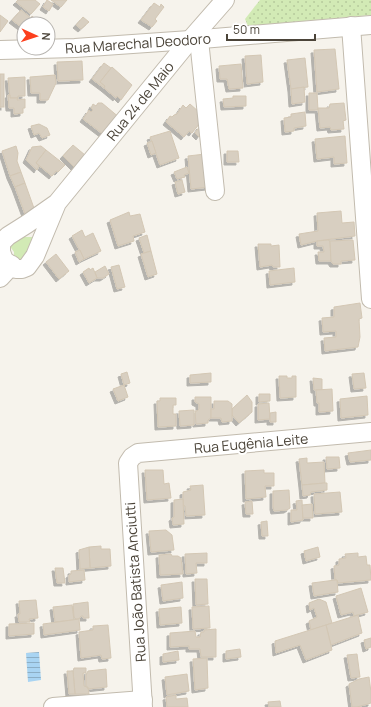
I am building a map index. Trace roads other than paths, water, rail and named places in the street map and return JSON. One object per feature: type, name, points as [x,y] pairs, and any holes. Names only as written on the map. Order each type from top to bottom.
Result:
[{"type":"street","name":"Rua 24 de Maio","points":[[57,203],[35,256],[27,267],[6,272],[1,252],[1,243],[8,236],[57,203],[194,40],[225,0]]},
{"type":"street","name":"Rua Marechal Deodoro","points":[[0,50],[75,48],[194,40],[371,25]]},
{"type":"street","points":[[351,26],[371,298]]},
{"type":"street","points":[[194,40],[215,191]]},
{"type":"street","name":"Rua Eugênia Leite","points":[[132,457],[138,453],[371,432]]},
{"type":"street","name":"Rua João Batista Anciutti","points":[[132,457],[128,463],[143,704]]},
{"type":"street","points":[[52,707],[143,704]]},
{"type":"water","points":[[39,652],[41,680],[28,682],[26,653]]}]
